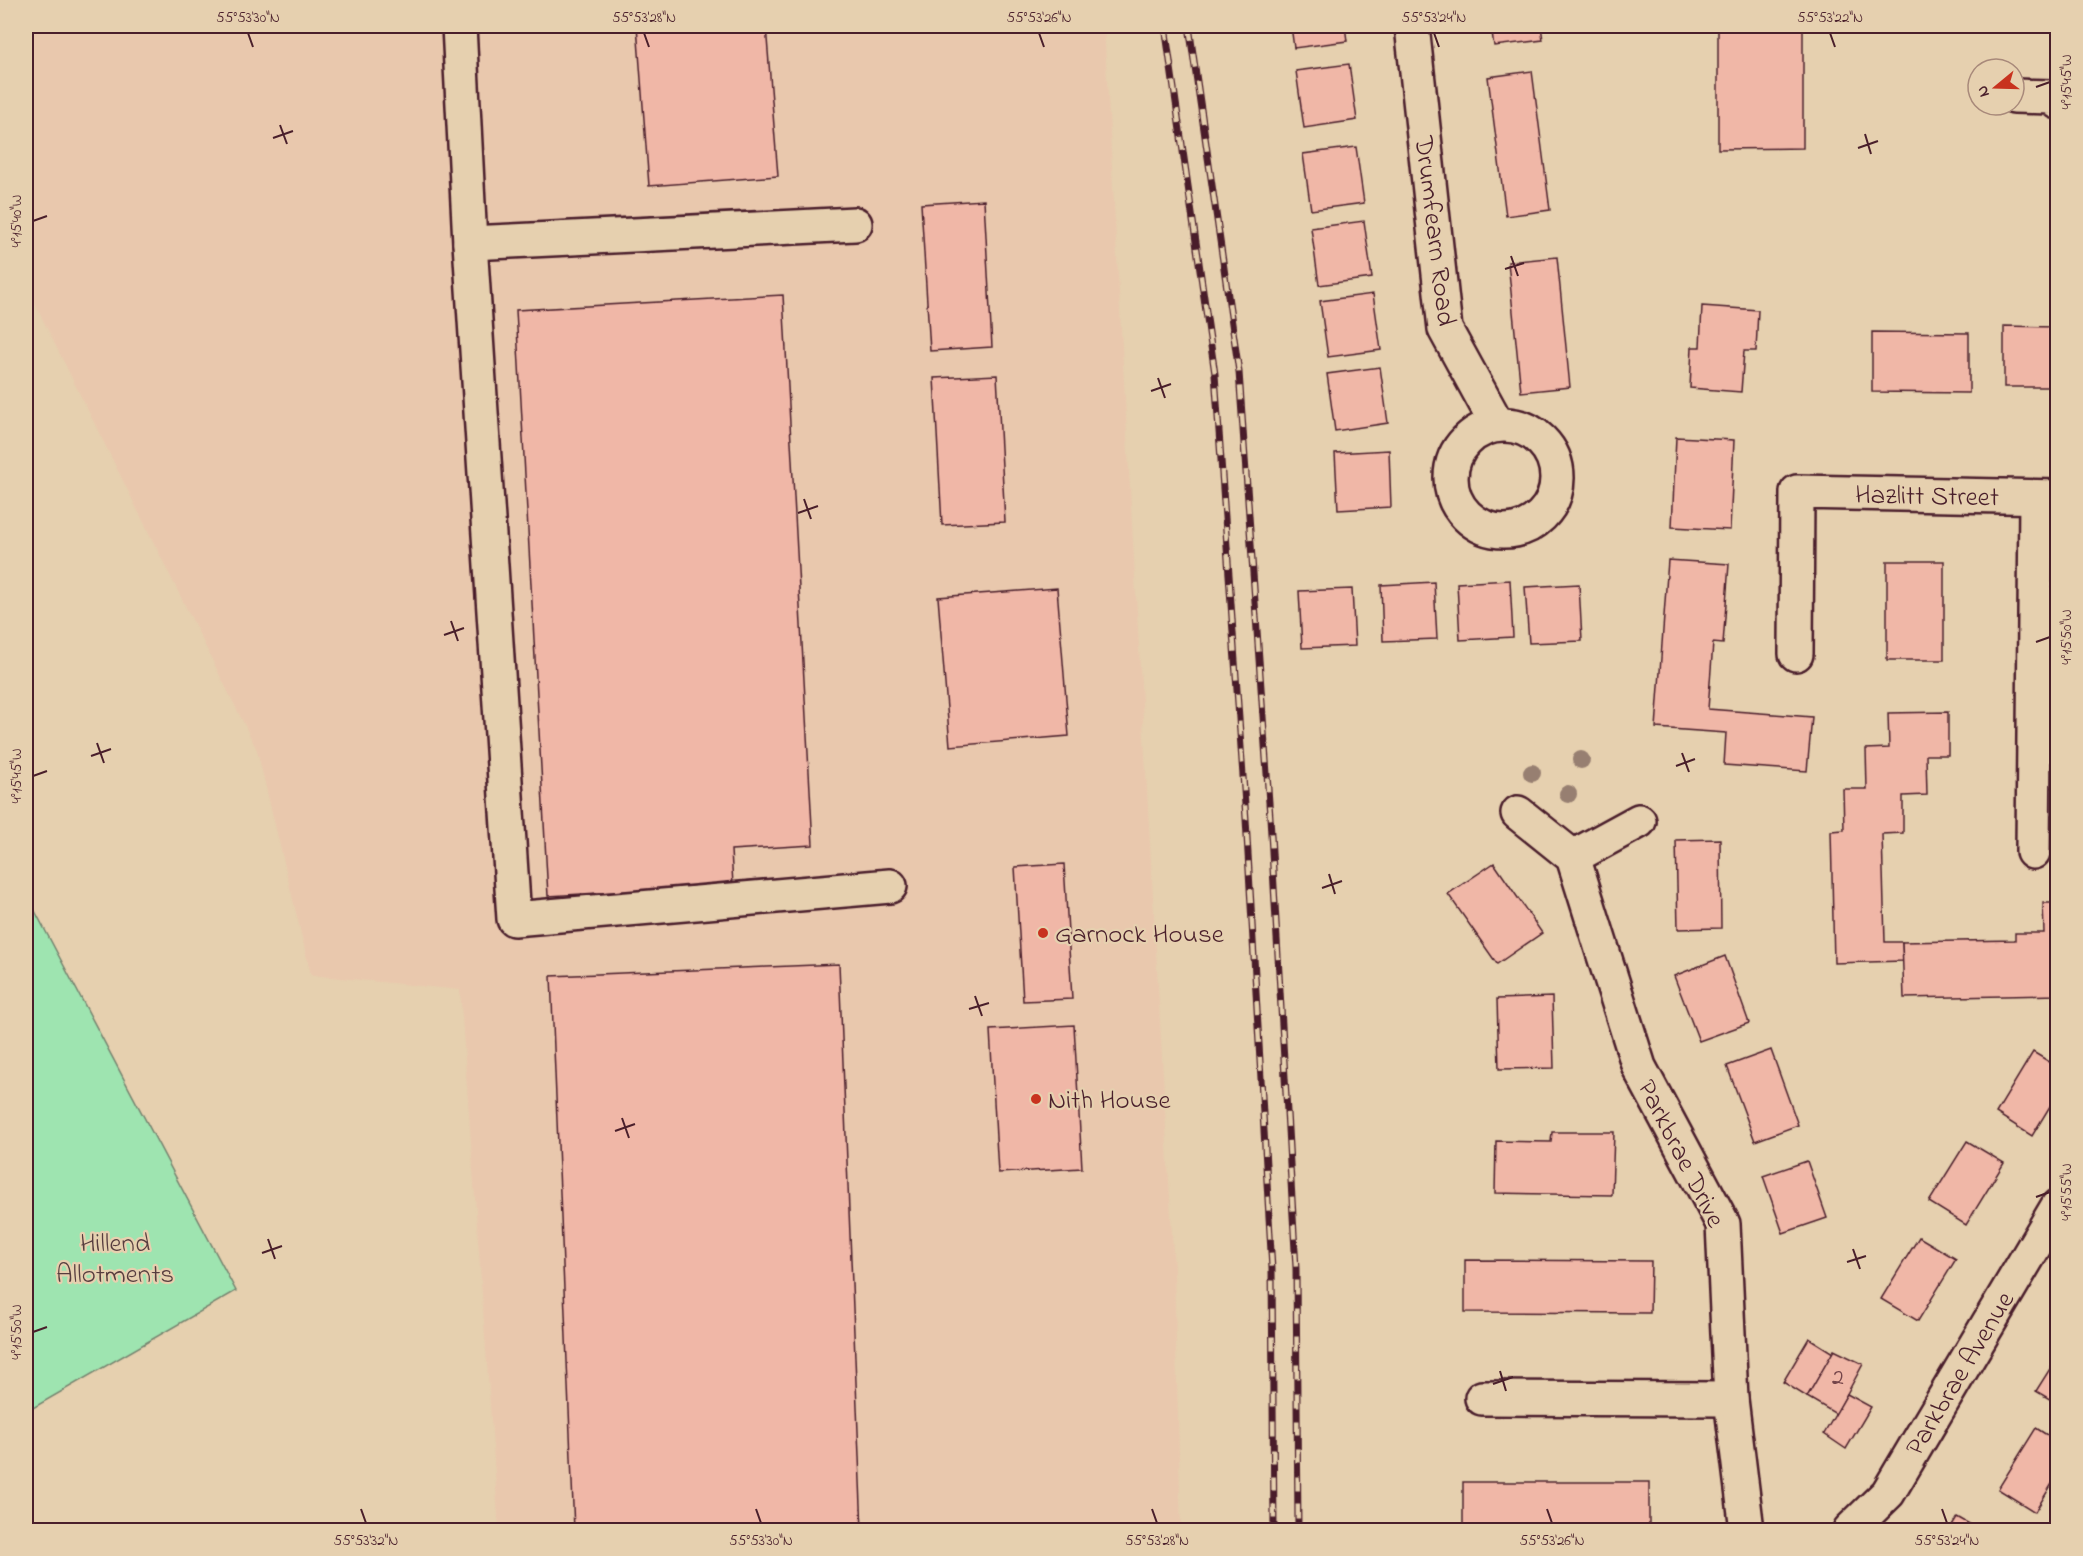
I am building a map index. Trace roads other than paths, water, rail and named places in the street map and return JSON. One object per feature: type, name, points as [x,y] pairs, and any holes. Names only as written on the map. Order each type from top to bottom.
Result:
[{"type":"street","points":[[459,26],[470,243],[514,919],[890,886]]},
{"type":"street","name":"Drumfearn Road","points":[[1412,26],[1444,329],[1497,424]]},
{"type":"street","points":[[2026,96],[2053,97],[2058,102]]},
{"type":"street","points":[[470,243],[855,224]]},
{"type":"street","name":"Hazlitt Street","points":[[1796,654],[1797,492],[2047,497]]},
{"type":"street","points":[[2033,852],[2047,497]]},
{"type":"street","points":[[1518,813],[1574,857],[1639,821]]},
{"type":"street","name":"Parkbrae Drive","points":[[1574,857],[1639,1067],[1723,1224],[1731,1399],[1747,1530]]},
{"type":"street","name":"Parkbrae Avenue","points":[[1850,1530],[1888,1493],[2058,1206]]},
{"type":"street","points":[[1482,1398],[1731,1399]]},
{"type":"railway","points":[[1165,26],[1215,374],[1246,819],[1272,1269],[1274,1530]]},
{"type":"railway","points":[[1189,26],[1239,372],[1270,817],[1296,1268],[1298,1530]]},
{"type":"place","name":"Garnock House","points":[[1043,933]]},
{"type":"place","name":"Nith House","points":[[1036,1099]]},
{"type":"park label","name":"Hillend Allotments","points":[[115,1258]]}]
